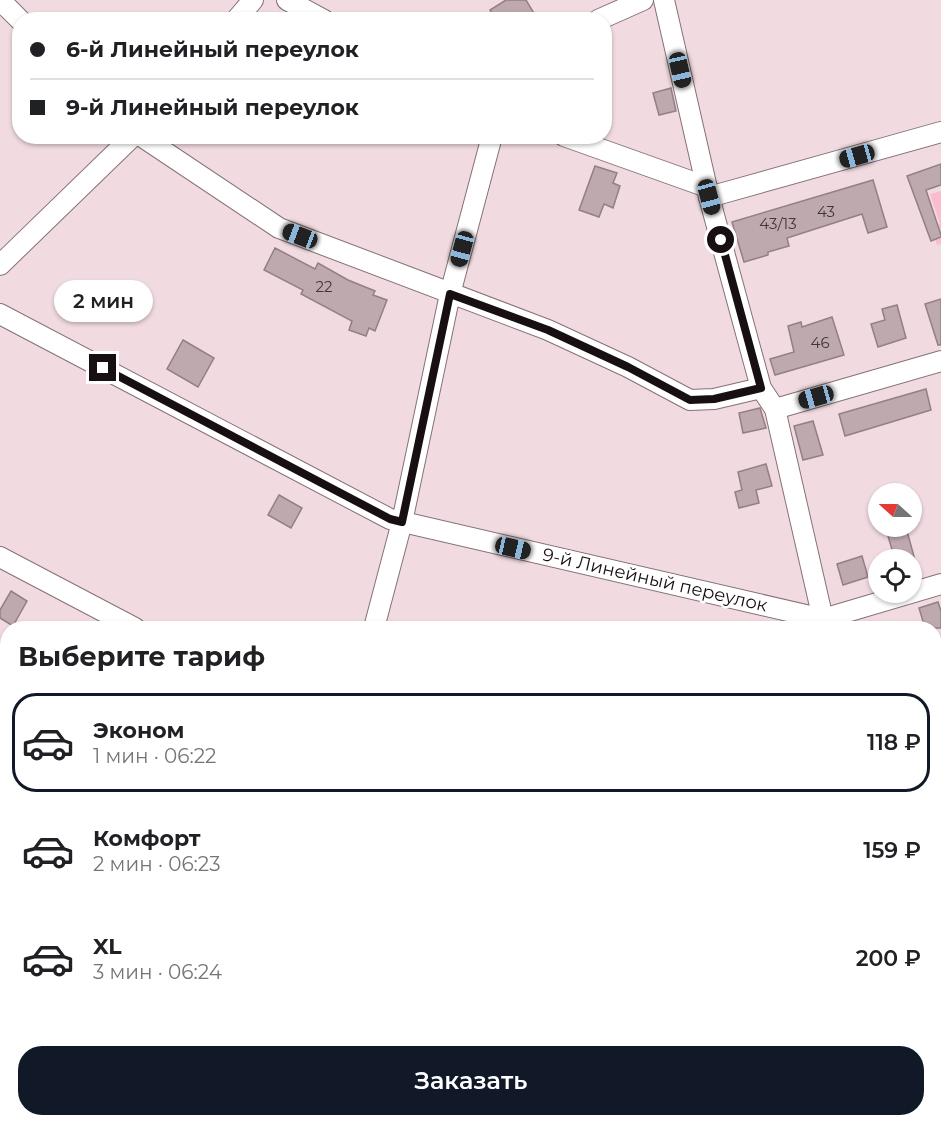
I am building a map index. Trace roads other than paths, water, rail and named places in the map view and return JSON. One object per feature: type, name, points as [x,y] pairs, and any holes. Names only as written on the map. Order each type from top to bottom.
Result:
[{"type":"street","points":[[0,0],[12,12]]},
{"type":"street","points":[[243,12],[253,0]]},
{"type":"street","points":[[287,0],[309,12]]},
{"type":"street","points":[[612,14],[643,0]]},
{"type":"street","points":[[664,0],[708,192],[761,388],[775,409],[823,621]]},
{"type":"street","points":[[585,144],[708,192],[941,132]]},
{"type":"street","points":[[0,265],[125,144]]},
{"type":"street","points":[[153,144],[279,228],[548,330],[628,367],[690,400],[714,399],[761,388]]},
{"type":"street","points":[[376,621],[402,522],[450,294],[490,144]]},
{"type":"street","name":"9-й Линейный переулок","points":[[0,314],[390,519],[812,621]]},
{"type":"street","points":[[775,409],[941,361]]},
{"type":"street","points":[[0,557],[122,621]]},
{"type":"street","points":[[833,621],[941,584]]}]
